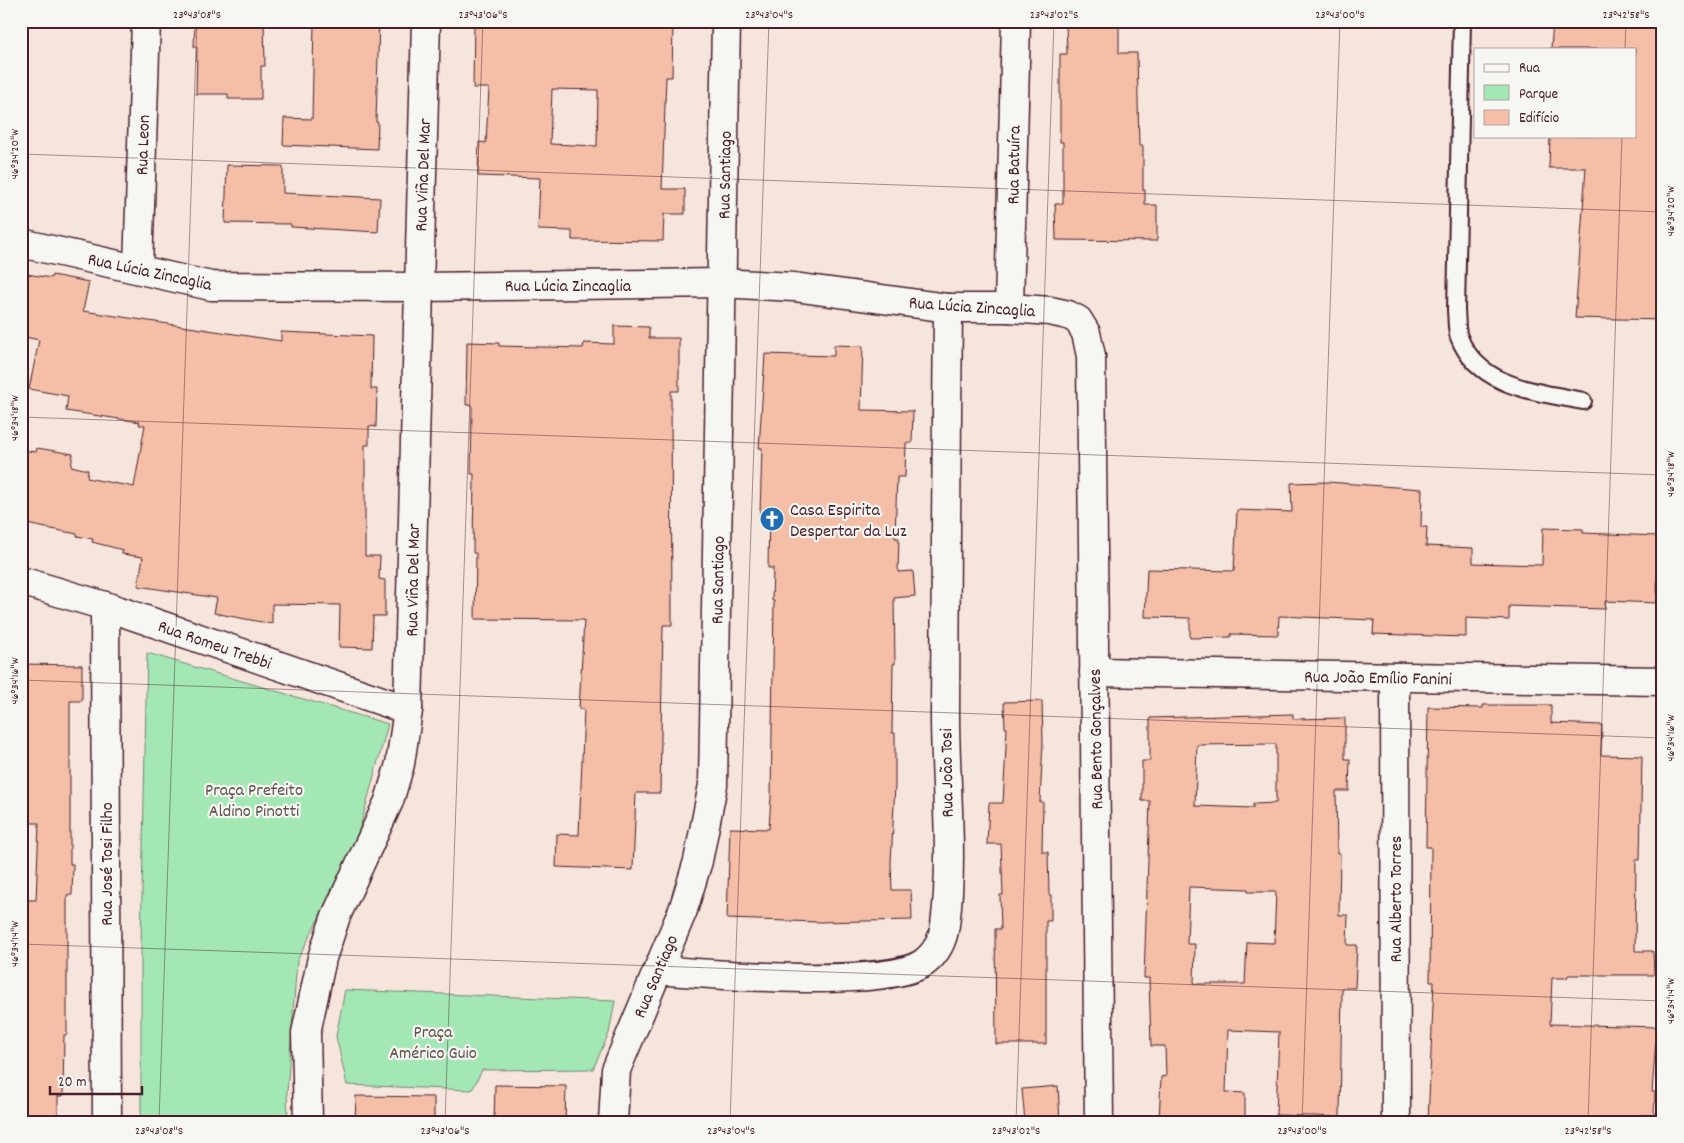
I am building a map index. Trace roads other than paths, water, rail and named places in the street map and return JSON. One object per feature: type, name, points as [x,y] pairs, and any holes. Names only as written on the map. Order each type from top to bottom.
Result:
[{"type":"street","name":"Rua Leon","points":[[138,269],[146,21]]},
{"type":"street","name":"Rua Viña Del Mar","points":[[308,1122],[306,1033],[322,958],[336,916],[388,801],[400,764],[408,710],[426,21]]},
{"type":"street","name":"Rua Santiago","points":[[613,1122],[616,1070],[682,910],[698,861],[713,785],[722,358],[721,283],[726,21]]},
{"type":"street","name":"Rua Batuíra","points":[[1009,308],[1016,21]]},
{"type":"street","name":"Rua Lúcia Zincaglia","points":[[21,244],[211,286],[419,287],[721,283],[794,287],[948,308],[1009,308],[1050,312],[1068,315],[1078,320],[1086,333],[1091,356]]},
{"type":"street","name":"Rua João Tosi","points":[[658,970],[738,977],[877,977],[908,971],[924,964],[936,952],[944,928],[948,893],[945,706],[948,308]]},
{"type":"street","name":"Rua Bento Gonçalves","points":[[1091,356],[1099,1122]]},
{"type":"street","name":"Rua Romeu Trebbi","points":[[21,581],[105,606],[408,710]]},
{"type":"street","name":"Rua José Tosi Filho","points":[[105,606],[107,1122]]},
{"type":"street","name":"Rua João Emílio Fanini","points":[[1094,672],[1663,681]]},
{"type":"street","name":"Rua Alberto Torres","points":[[1395,677],[1396,1122]]},
{"type":"lane","points":[[1462,21],[1456,271],[1458,336],[1468,356],[1489,375],[1506,383],[1540,393],[1582,401]]},
{"type":"place","name":"Casa Espirita Despertar da Luz","points":[[772,519]]},
{"type":"park label","name":"Praça Prefeito Aldino Pinotti","points":[[254,800]]},
{"type":"park label","name":"Praça Américo Guio","points":[[433,1041]]}]
